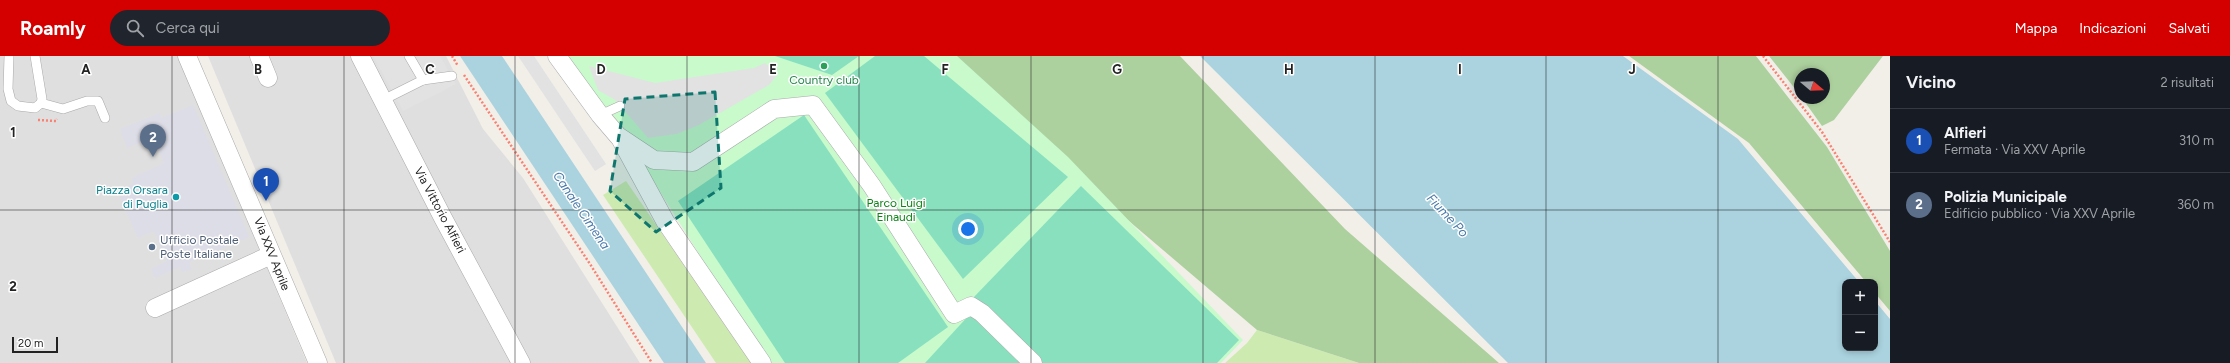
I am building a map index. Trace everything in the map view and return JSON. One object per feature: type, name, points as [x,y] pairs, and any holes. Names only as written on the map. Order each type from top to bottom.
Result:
[{"type":"street","name":"Via XXV Aprile","points":[[187,56],[246,191],[271,255],[318,363]]},
{"type":"street","points":[[258,56],[268,78]]},
{"type":"street","name":"Via Vittorio Alfieri","points":[[360,56],[522,363]]},
{"type":"street","points":[[557,56],[600,115],[618,136],[666,221],[762,363]]},
{"type":"street","points":[[618,136],[654,160],[693,162],[774,110],[813,105],[872,186],[954,314],[971,306],[982,313],[1034,363]]},
{"type":"street","points":[[155,308],[271,255]]},
{"type":"lane","points":[[9,56],[8,89],[11,101],[18,106],[35,108],[41,104],[63,109],[87,101],[98,101],[105,118]]},
{"type":"lane","points":[[35,56],[41,104]]},
{"type":"lane","points":[[409,56],[423,80]]},
{"type":"lane","points":[[383,100],[423,80],[452,76]]},
{"type":"lane","points":[[600,115],[620,106]]},
{"type":"path","points":[[1763,56],[1822,132],[1890,242]]},
{"type":"path","points":[[461,71],[590,264],[652,363]]},
{"type":"highlighted area","points":[[715,92],[721,188],[656,232],[610,191],[625,99]]},
{"type":"shaded area","points":[[0,56],[178,56],[307,363],[0,363]]},
{"type":"shaded area","points":[[208,56],[446,56],[483,129],[523,178],[640,363],[336,363]]},
{"type":"shaded area","points":[[373,56],[440,56],[456,84],[403,111]]},
{"type":"shaded area","points":[[518,56],[534,56],[606,164],[595,171]]},
{"type":"shaded area","points":[[765,63],[778,74],[769,85],[699,125],[677,134],[648,138],[615,100],[598,90],[589,66],[655,83],[754,68]]},
{"type":"shaded area","name":"Piazza Orsara di Puglia","points":[[193,105],[249,237],[190,262],[191,270],[182,272],[180,267],[155,278],[151,269],[167,261],[154,231],[138,238],[117,190],[133,184],[132,178],[164,163],[154,137],[127,148],[120,129],[160,113],[161,118]]},
{"type":"green space","name":"Parco Luigi Einaudi","points":[[564,56],[957,56],[1068,157],[1243,340],[1221,363],[770,363],[751,337],[649,174]]},
{"type":"green space","name":"Country club","points":[[775,56],[859,56],[832,75]]},
{"type":"green space","points":[[875,56],[924,56],[1068,177],[963,279],[825,93]]},
{"type":"green space","points":[[953,56],[1180,56],[1345,229],[1499,363],[1359,363],[1257,330],[1069,170]]},
{"type":"green space","points":[[1629,56],[1756,56],[1827,147],[1890,251],[1890,311],[1878,297],[1878,279],[1863,279],[1749,143]]},
{"type":"green space","points":[[1769,56],[1883,56],[1834,120],[1822,126],[1806,104],[1830,104],[1830,68],[1794,68],[1794,87]]},
{"type":"green space","points":[[804,115],[948,327],[898,363],[785,363],[678,201]]},
{"type":"green space","points":[[626,181],[751,363],[716,363],[603,195]]},
{"type":"green space","points":[[1081,186],[1239,340],[1217,363],[1040,363],[973,298]]},
{"type":"green space","points":[[971,313],[1022,363],[925,363]]},
{"type":"green space","points":[[1257,330],[1359,363],[1225,363],[1247,343]]},
{"type":"water","name":"Canale Cimena","points":[[460,56],[502,56],[706,363],[664,363]]},
{"type":"water","name":"Fiume Po","points":[[1200,56],[1623,56],[1738,139],[1856,279],[1842,279],[1842,351],[1878,351],[1878,305],[1890,319],[1890,363],[1508,363]]},
{"type":"place","name":"Country club","points":[[824,66]]},
{"type":"place","name":"Polizia Municipale","points":[[153,157]]},
{"type":"place","name":"Piazza Orsara di Puglia","points":[[176,197]]},
{"type":"place","name":"Alfieri","points":[[266,201]]},
{"type":"place","name":"Ufficio Postale Poste Italiane","points":[[152,247]]}]
